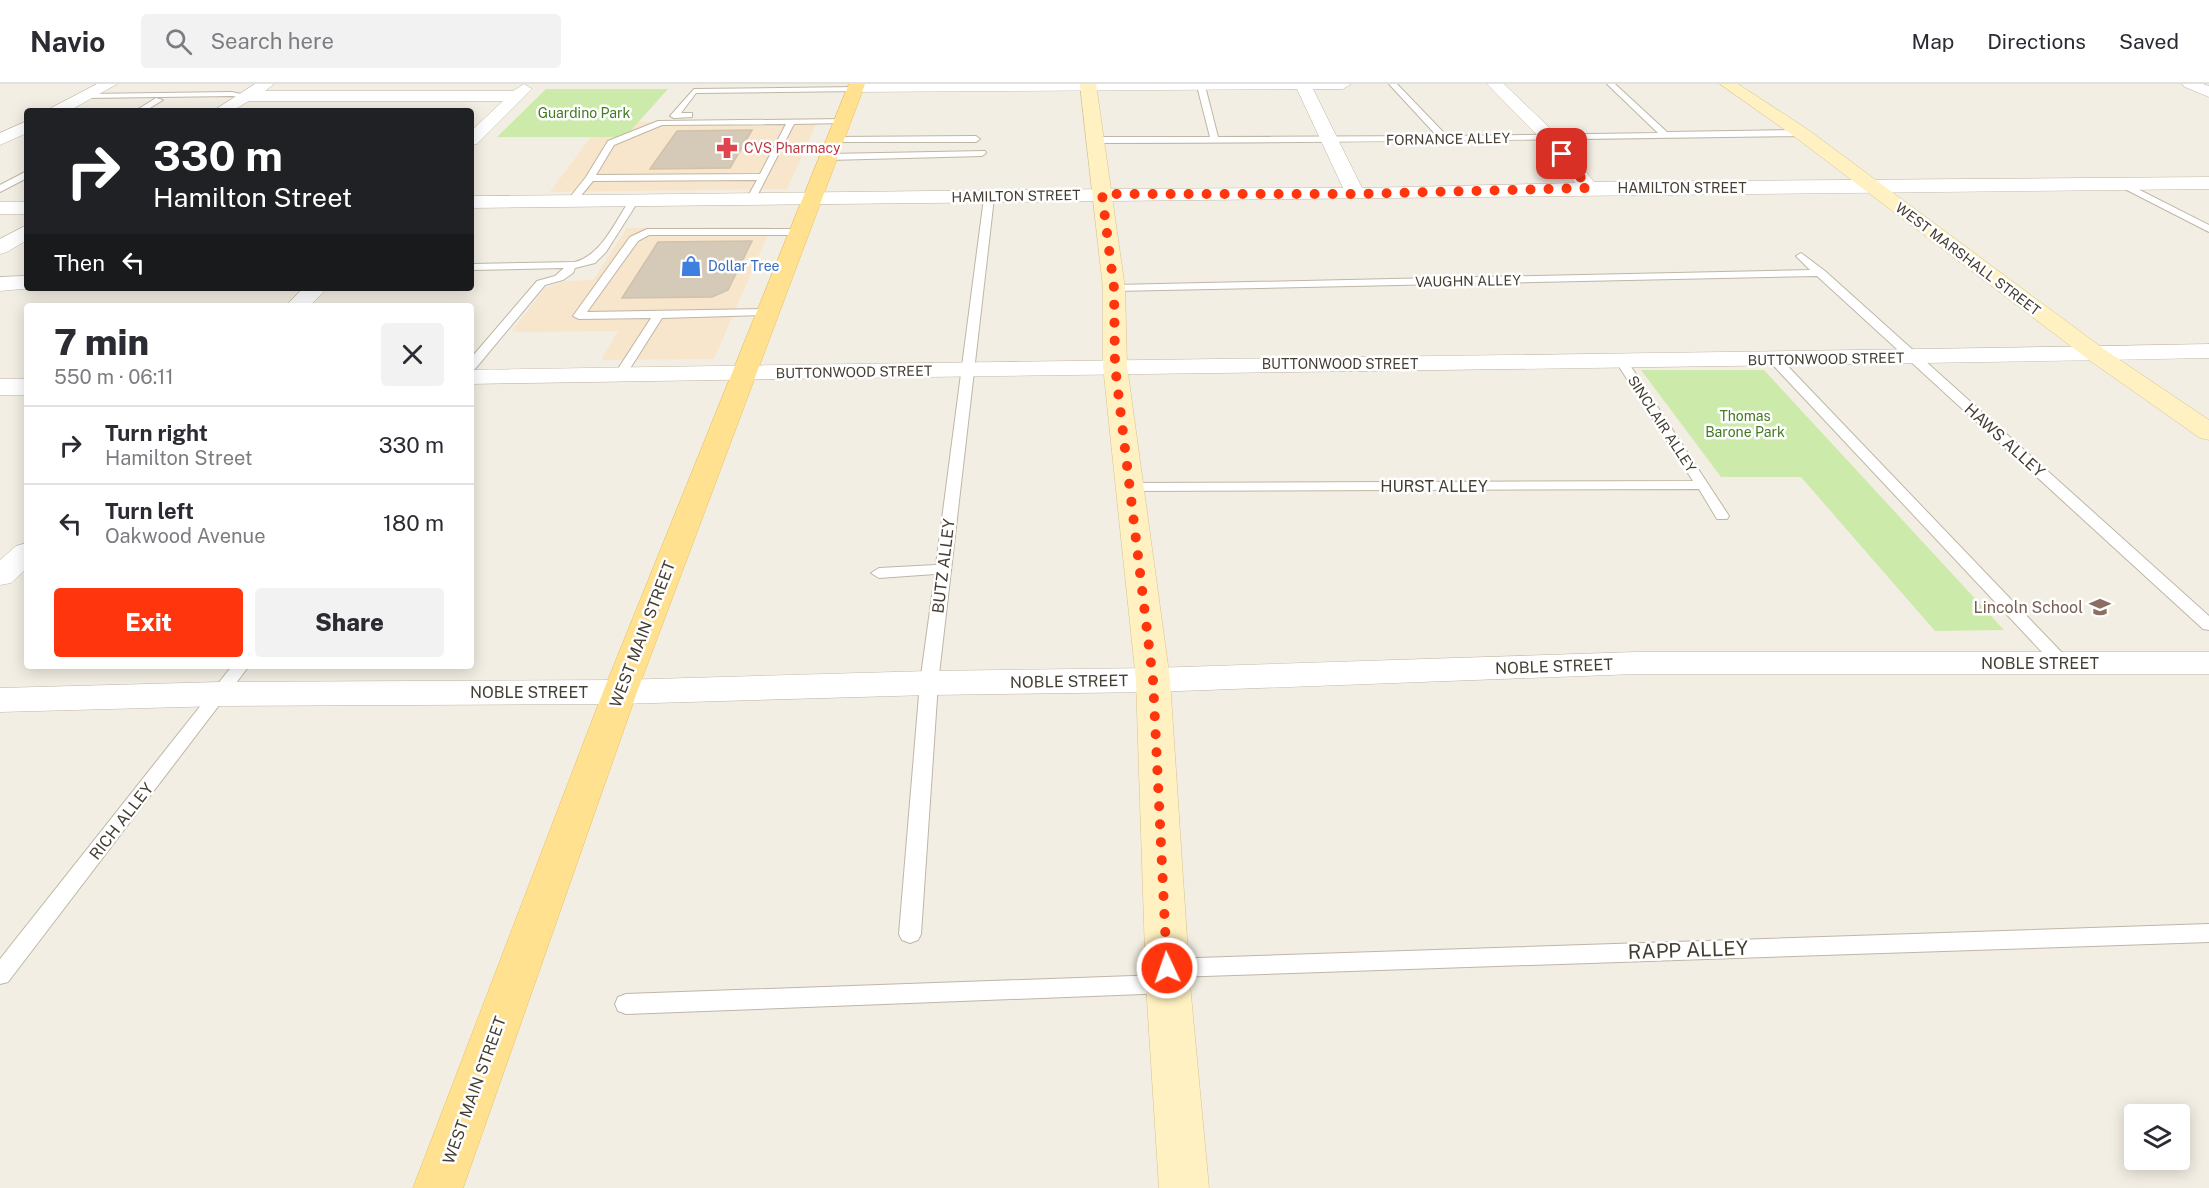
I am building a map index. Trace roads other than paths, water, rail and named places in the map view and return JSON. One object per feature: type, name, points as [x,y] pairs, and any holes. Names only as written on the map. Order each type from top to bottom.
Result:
[{"type":"main road","name":"WEST MARSHALL STREET","points":[[1728,84],[1801,133],[2097,355],[2209,432]]},
{"type":"main road","points":[[1088,85],[1114,288],[1115,366],[1128,487],[1153,680],[1168,976],[1184,1188]]},
{"type":"main road","name":"WEST MAIN STREET","points":[[438,1188],[620,692],[856,86]]},
{"type":"street","points":[[63,108],[109,84]]},
{"type":"street","points":[[226,108],[266,84]]},
{"type":"street","points":[[474,137],[529,84]]},
{"type":"street","points":[[856,86],[1343,84]]},
{"type":"street","points":[[1495,84],[1549,137],[1589,188]]},
{"type":"street","points":[[2190,84],[2209,92]]},
{"type":"street","points":[[1303,85],[1355,194]]},
{"type":"street","points":[[246,96],[516,96]]},
{"type":"street","points":[[0,141],[24,128]]},
{"type":"street","points":[[0,141],[24,141]]},
{"type":"street","name":"HAMILTON STREET","points":[[474,202],[2209,183]]},
{"type":"street","points":[[0,208],[24,208]]},
{"type":"street","points":[[0,248],[24,233]]},
{"type":"street","points":[[0,284],[24,283]]},
{"type":"street","points":[[300,303],[313,291]]},
{"type":"street","name":"BUTTONWOOD STREET","points":[[474,377],[1115,366],[1913,358],[2209,351]]},
{"type":"street","points":[[0,387],[24,387]]},
{"type":"street","points":[[0,576],[24,555]]},
{"type":"street","name":"NOBLE STREET","points":[[0,700],[220,694],[620,692],[929,683],[1153,680],[1636,663],[2209,663]]},
{"type":"lane","points":[[820,84],[838,84]]},
{"type":"lane","points":[[1393,84],[1445,139]]},
{"type":"lane","points":[[1611,84],[1665,135]]},
{"type":"lane","points":[[844,117],[674,116],[694,91],[856,86]]},
{"type":"lane","points":[[1201,86],[1215,141]]},
{"type":"lane","points":[[86,96],[232,94],[246,96]]},
{"type":"lane","points":[[144,108],[159,100]]},
{"type":"lane","points":[[572,201],[590,178],[611,143],[661,123],[791,122],[844,117]]},
{"type":"lane","points":[[752,198],[791,122]]},
{"type":"lane","name":"FORNANCE ALLEY","points":[[1095,140],[1445,139],[1801,133]]},
{"type":"lane","points":[[835,140],[976,139]]},
{"type":"lane","points":[[829,157],[982,153]]},
{"type":"lane","points":[[0,189],[24,176]]},
{"type":"lane","points":[[590,178],[762,177]]},
{"type":"lane","points":[[2122,184],[2209,229]]},
{"type":"lane","name":"BUTZ ALLEY","points":[[910,934],[929,683],[989,198]]},
{"type":"lane","points":[[474,267],[570,265],[591,261],[602,250],[634,200]]},
{"type":"lane","points":[[767,312],[579,316],[634,239],[647,232],[799,232]]},
{"type":"lane","name":"HAWS ALLEY","points":[[1801,256],[2209,625]]},
{"type":"lane","points":[[474,362],[540,284],[569,271],[570,265]]},
{"type":"lane","name":"VAUGHN ALLEY","points":[[1114,288],[1821,273]]},
{"type":"lane","points":[[620,375],[659,314]]},
{"type":"lane","points":[[1775,360],[2062,663]]},
{"type":"lane","name":"SINCLAIR ALLEY","points":[[1622,362],[1703,485]]},
{"type":"lane","points":[[1703,485],[1722,516]]},
{"type":"lane","name":"HURST ALLEY","points":[[1128,487],[1703,485]]},
{"type":"lane","points":[[879,573],[942,569]]},
{"type":"lane","name":"RICH ALLEY","points":[[0,975],[240,669]]},
{"type":"lane","name":"RAPP ALLEY","points":[[626,1004],[1168,976],[2209,933]]},
{"type":"place","name":"CVS Pharmacy","points":[[727,148]]},
{"type":"place","name":"Dollar Tree","points":[[691,266]]},
{"type":"place","name":"Lincoln School","points":[[2100,607]]},
{"type":"park label","name":"Guardino Park","points":[[584,113]]},
{"type":"park label","name":"Thomas Barone Park","points":[[1745,424]]}]
